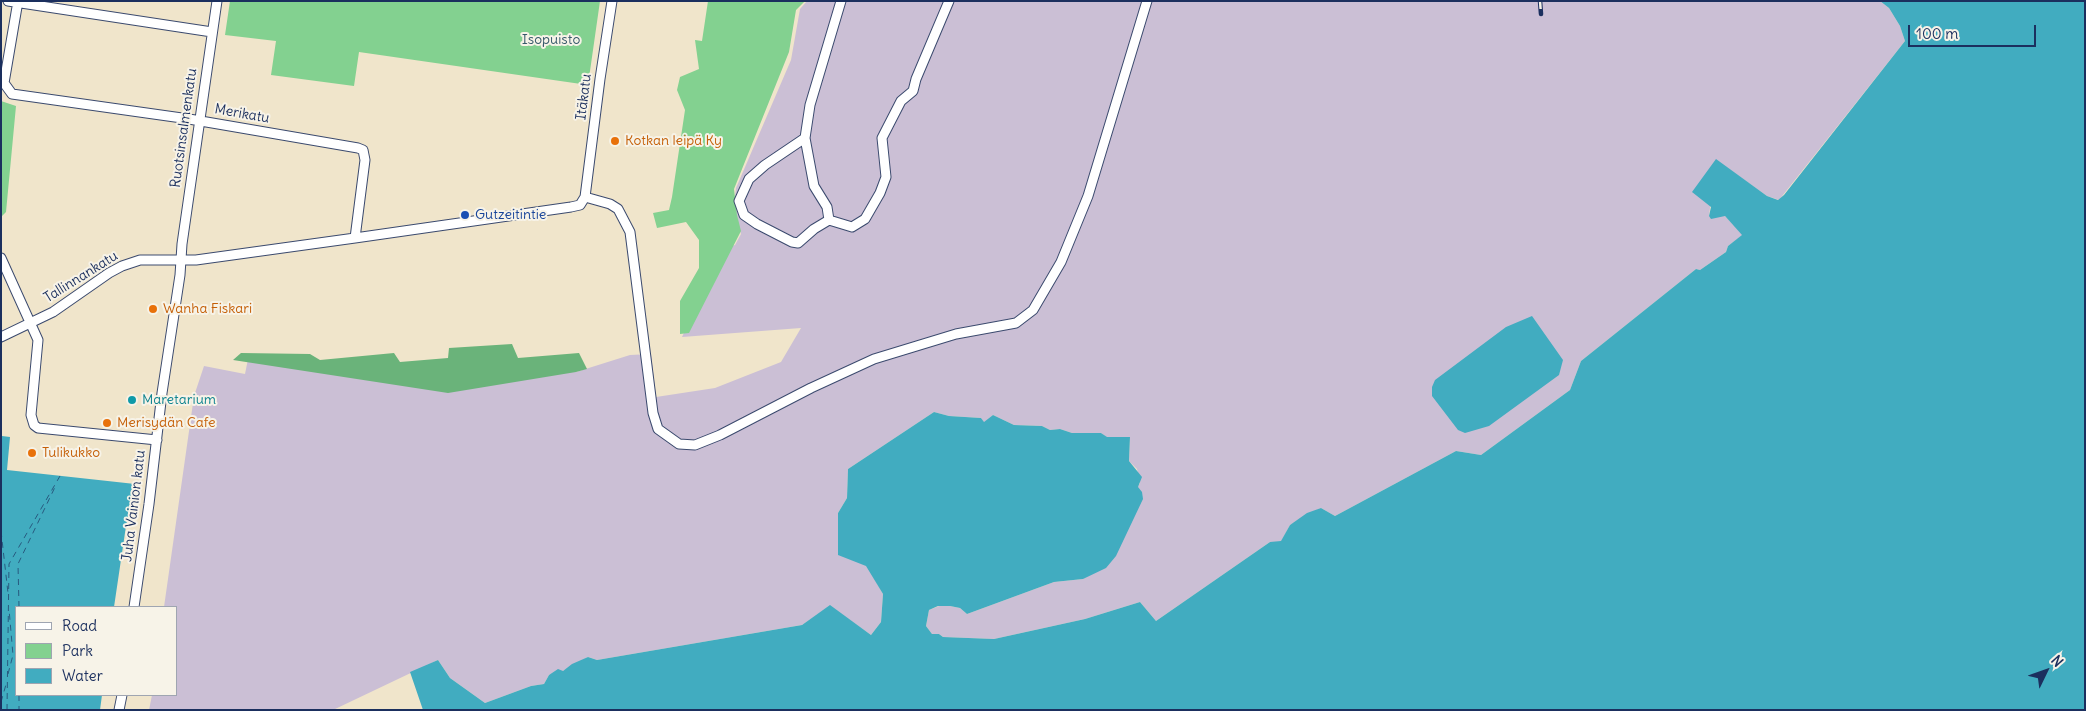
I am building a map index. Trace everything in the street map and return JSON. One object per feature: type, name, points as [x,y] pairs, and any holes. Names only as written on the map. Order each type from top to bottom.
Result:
[{"type":"street","points":[[8,1],[212,32]]},
{"type":"street","name":"Ruotsinsalmenkatu","points":[[181,259],[217,1]]},
{"type":"street","name":"Itäkatu","points":[[585,197],[612,1]]},
{"type":"street","points":[[829,220],[827,207],[814,186],[804,138],[810,105],[841,1]]},
{"type":"street","points":[[804,138],[765,165],[749,179],[739,201],[744,215],[792,242],[798,243],[814,229],[829,220],[852,227],[865,219],[877,200],[886,177],[882,138],[901,101],[913,91],[916,79],[949,1]]},
{"type":"street","points":[[181,259],[196,260],[571,207],[580,205],[585,197],[610,204],[618,209],[630,232],[653,414],[658,429],[679,444],[695,445],[720,435],[811,388],[874,359],[956,334],[1016,323],[1033,310],[1061,262],[1088,196],[1147,1]]},
{"type":"street","name":"Merikatu","points":[[18,2],[4,82],[12,94],[199,120],[363,150],[365,160],[356,238]]},
{"type":"street","points":[[1,258],[32,323],[38,340],[31,416],[34,425],[38,428],[156,440]]},
{"type":"street","name":"Tallinnankatu","points":[[1,337],[53,312],[122,266],[140,260],[181,259]]},
{"type":"street","name":"Juha Vainion katu","points":[[134,606],[181,259]]},
{"type":"street","points":[[119,710],[122,696]]},
{"type":"shaded area","points":[[807,1],[1880,1],[1889,8],[1900,26],[1905,41],[1779,200],[1767,196],[1716,160],[1709,216],[1725,216],[1743,235],[1728,246],[1726,252],[1700,270],[1696,269],[1581,361],[1570,390],[1481,455],[1456,451],[1335,516],[1321,508],[1290,525],[1281,542],[1270,542],[1156,621],[1140,602],[1085,619],[994,639],[943,637],[939,634],[932,634],[926,626],[929,610],[939,606],[960,608],[967,614],[1054,582],[1083,579],[1140,483],[1137,469],[1129,461],[1130,437],[1106,437],[1101,433],[1072,433],[1060,429],[1050,430],[1042,426],[1014,425],[993,415],[984,423],[981,418],[949,416],[934,412],[848,469],[847,498],[838,513],[883,594],[881,622],[871,635],[830,606],[802,625],[597,660],[588,657],[563,671],[549,675],[544,684],[531,686],[485,703],[450,678],[438,660],[333,710],[149,710],[152,696],[178,696],[178,606],[164,606],[194,396],[204,366],[245,374],[248,359],[576,372],[630,355],[651,354],[656,397],[715,388],[781,362],[801,328],[682,337],[725,248],[735,245],[741,234],[734,205],[736,188],[791,60],[800,9]]},
{"type":"green space","name":"Isopuisto","points":[[230,1],[600,1],[588,85],[359,52],[354,86],[271,75],[276,41],[225,35]]},
{"type":"green space","points":[[708,1],[805,1],[796,10],[789,52],[734,189],[741,231],[689,333],[680,334],[680,301],[699,268],[699,240],[686,222],[657,228],[653,213],[669,210],[685,110],[677,90],[680,77],[699,69],[695,40],[702,41]]},
{"type":"green space","points":[[1,101],[16,106],[6,212],[1,217]]},
{"type":"green space","points":[[512,344],[518,358],[579,353],[587,369],[448,393],[233,360],[241,353],[310,354],[320,360],[394,353],[400,362],[448,358],[449,348]]},
{"type":"water","points":[[1880,1],[2085,1],[2085,710],[423,710],[410,672],[438,660],[450,678],[485,703],[531,686],[544,684],[549,675],[558,669],[563,671],[572,664],[588,657],[597,660],[802,625],[830,605],[871,635],[881,622],[883,594],[866,566],[838,555],[838,513],[847,498],[848,469],[934,412],[949,416],[981,418],[984,422],[993,415],[1014,425],[1042,426],[1050,430],[1060,429],[1072,433],[1101,433],[1107,437],[1130,437],[1129,461],[1142,477],[1138,487],[1142,492],[1143,499],[1116,556],[1106,568],[1083,579],[1054,582],[967,614],[960,608],[938,606],[929,610],[926,626],[932,634],[939,634],[943,637],[994,639],[1085,619],[1140,602],[1156,621],[1270,542],[1281,541],[1290,525],[1307,513],[1321,508],[1335,516],[1456,451],[1481,455],[1570,390],[1581,361],[1696,269],[1700,270],[1726,252],[1728,246],[1742,235],[1725,216],[1711,219],[1709,216],[1711,207],[1692,192],[1716,159],[1767,196],[1778,200],[1784,195],[1905,41],[1900,26],[1889,8]]},
{"type":"water","points":[[1532,316],[1563,360],[1559,375],[1489,426],[1465,433],[1458,430],[1432,396],[1432,387],[1435,380],[1506,327]]},
{"type":"water","points":[[2,436],[10,437],[7,470],[135,484],[126,526],[114,606],[15,606],[15,696],[102,696],[100,710],[1,710]]},
{"type":"ferry route","points":[[7,710],[9,564],[60,476]]},
{"type":"ferry route","points":[[19,606],[18,564],[56,485]]},
{"type":"ferry route","points":[[1,531],[8,593]]},
{"type":"ferry route","points":[[8,674],[13,655],[9,609]]},
{"type":"ferry route","points":[[1,702],[7,681]]},
{"type":"ferry route","points":[[19,696],[19,710]]},
{"type":"railway","points":[[1540,1],[1541,14]]},
{"type":"place","name":"Kotkan leipä Ky","points":[[615,141]]},
{"type":"place","name":"Gutzeitintie","points":[[465,215]]},
{"type":"place","name":"Wanha Fiskari","points":[[153,309]]},
{"type":"place","name":"Maretarium","points":[[132,400]]},
{"type":"place","name":"Merisydän Cafe","points":[[107,423]]},
{"type":"place","name":"Tulikukko","points":[[32,453]]}]
